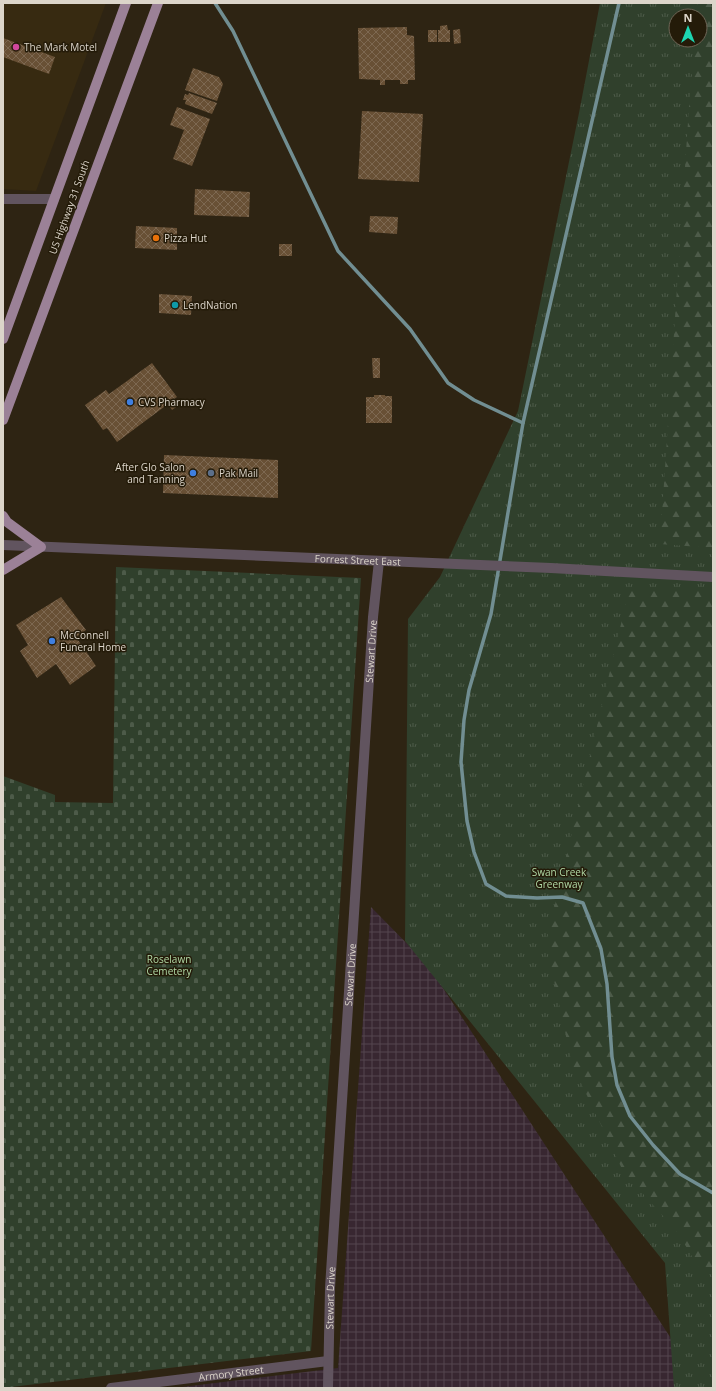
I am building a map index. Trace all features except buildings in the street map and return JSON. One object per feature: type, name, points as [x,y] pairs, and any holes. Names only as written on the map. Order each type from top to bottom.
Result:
[{"type":"main road","name":"US Highway 31 South","points":[[3,339],[126,3]]},
{"type":"main road","name":"US Highway 31 South","points":[[3,420],[158,3]]},
{"type":"main road","points":[[3,516],[7,522],[41,547],[3,570]]},
{"type":"street","points":[[3,199],[54,198]]},
{"type":"street","name":"Forrest Street East","points":[[3,544],[41,547],[150,550],[378,561],[454,563],[713,576]]},
{"type":"street","name":"Stewart Drive","points":[[328,1388],[333,1240],[372,633],[378,561]]},
{"type":"street","name":"Armory Street","points":[[111,1388],[328,1361]]},
{"type":"shaded area","points":[[3,3],[106,3],[36,191],[3,189]]},
{"type":"shaded area","points":[[371,907],[428,965],[672,1340],[675,1388],[174,1388],[338,1368]]},
{"type":"green space","name":"Swan Creek Greenway","points":[[600,3],[713,3],[713,1388],[674,1388],[665,1263],[405,941],[408,619],[440,577],[518,411]]},
{"type":"green space","points":[[698,3],[713,3],[713,548],[660,544],[689,107],[694,48],[708,48],[708,8],[698,8]]},
{"type":"green space","name":"Roselawn Cemetery","points":[[116,567],[361,578],[311,1351],[3,1388],[3,776],[55,795],[55,802],[113,803]]},
{"type":"green space","points":[[713,589],[713,1268],[700,1270],[678,1233],[623,1171],[572,1064],[546,943],[629,590]]},
{"type":"waterway","points":[[215,3],[233,31],[338,251],[410,329],[448,383],[474,400],[523,423]]},
{"type":"waterway","points":[[619,3],[523,423],[491,614],[469,690],[464,720],[461,762],[467,821],[474,852],[486,884],[506,896],[537,898],[562,897],[583,903],[601,949],[607,984],[612,1057],[617,1085],[630,1116],[653,1145],[680,1174],[713,1193]]},
{"type":"place","name":"The Mark Motel","points":[[16,47]]},
{"type":"place","name":"Pizza Hut","points":[[156,238]]},
{"type":"place","name":"LendNation","points":[[175,305]]},
{"type":"place","name":"CVS Pharmacy","points":[[130,402]]},
{"type":"place","name":"After Glo Salon and Tanning","points":[[193,473]]},
{"type":"place","name":"Pak Mail","points":[[211,473]]},
{"type":"place","name":"McConnell Funeral Home","points":[[52,641]]}]
